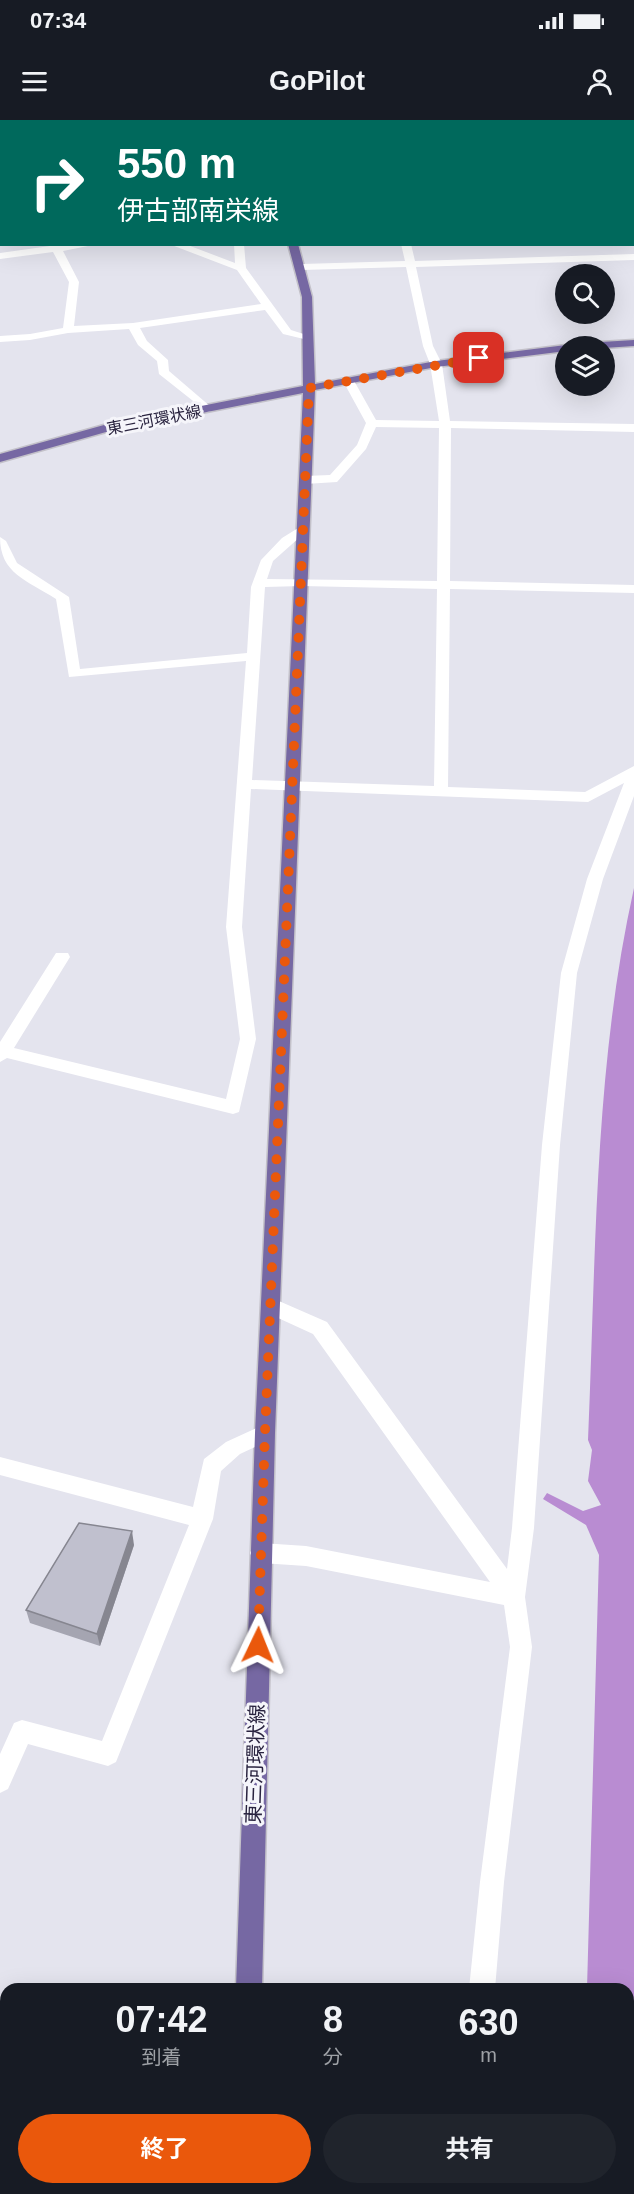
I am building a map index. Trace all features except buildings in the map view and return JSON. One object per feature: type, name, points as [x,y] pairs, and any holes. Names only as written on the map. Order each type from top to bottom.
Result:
[{"type":"main road","name":"東三河環状線","points":[[249,1983],[265,1433],[309,388],[307,297],[294,246]]},
{"type":"main road","points":[[615,344],[634,343]]},
{"type":"main road","points":[[309,388],[436,364],[555,349]]},
{"type":"main road","name":"東三河環状線","points":[[0,458],[104,429],[309,388]]},
{"type":"street","points":[[180,246],[241,268]]},
{"type":"street","points":[[239,246],[241,268],[268,306],[288,332],[308,337]]},
{"type":"street","points":[[406,246],[428,346],[436,364],[445,424],[441,790]]},
{"type":"street","points":[[0,256],[55,247],[74,282],[68,330]]},
{"type":"street","points":[[301,267],[634,257]]},
{"type":"street","points":[[0,339],[30,337],[68,330],[133,326],[268,306]]},
{"type":"street","points":[[133,326],[142,343],[162,360],[163,372],[207,409]]},
{"type":"street","points":[[350,381],[372,423]]},
{"type":"street","points":[[372,423],[634,428]]},
{"type":"street","points":[[305,480],[333,479],[362,446],[372,423]]},
{"type":"street","points":[[62,957],[2,1053],[233,1107],[248,1040],[234,927],[260,583],[267,560],[286,541],[303,529]]},
{"type":"street","points":[[0,541],[12,565],[62,597],[74,674],[254,656]]},
{"type":"street","points":[[260,583],[634,589]]},
{"type":"street","points":[[246,784],[588,797],[634,771]]},
{"type":"street","points":[[483,1983],[492,1882],[521,1647],[514,1597],[523,1528],[550,1145],[569,973],[595,879],[634,777]]},
{"type":"street","points":[[272,1306],[320,1328],[514,1597]]},
{"type":"street","points":[[0,1781],[22,1731],[108,1754],[202,1519],[211,1466],[233,1448],[265,1433]]},
{"type":"street","points":[[0,1466],[202,1519]]},
{"type":"street","points":[[261,1553],[306,1556],[514,1597]]},
{"type":"shaded area","points":[[634,888],[634,1983],[587,1983],[599,1555],[586,1525],[543,1499],[547,1493],[583,1511],[601,1505],[588,1481],[592,1450],[588,1440],[599,1162],[611,1024]]},
{"type":"route","points":[[258,1645],[309,388],[479,358]]}]
